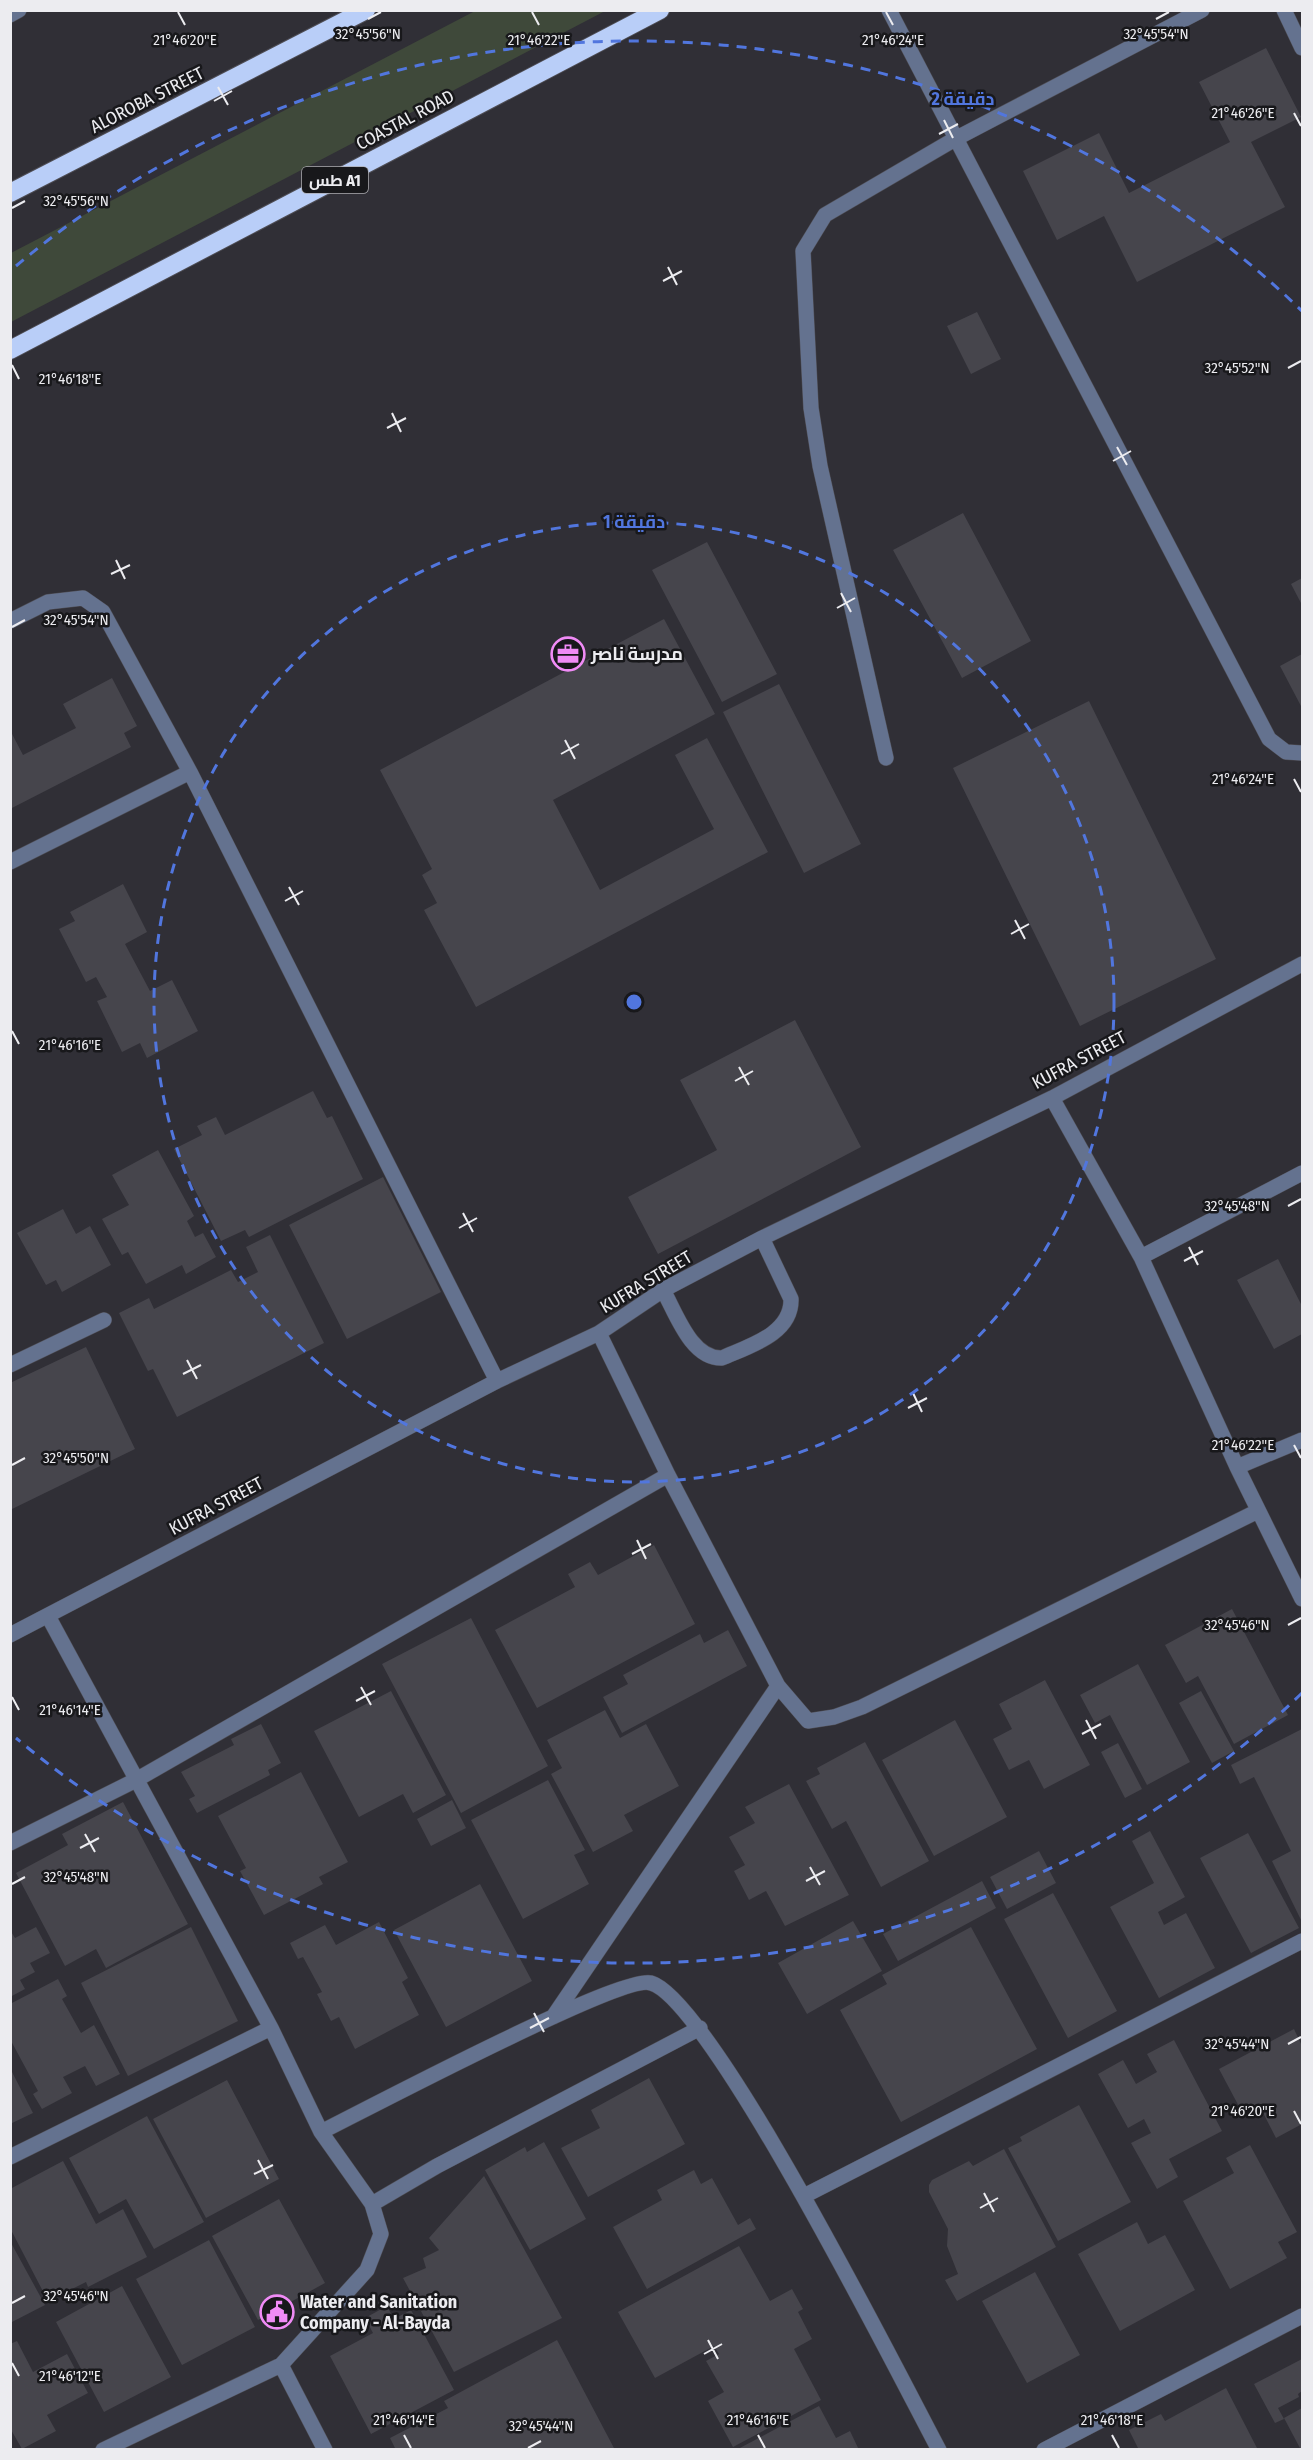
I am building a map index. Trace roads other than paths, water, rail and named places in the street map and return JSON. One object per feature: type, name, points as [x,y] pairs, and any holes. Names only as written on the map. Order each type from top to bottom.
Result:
[{"type":"highway","name":"ALOROBA STREET","points":[[10,194],[366,10]]},
{"type":"highway","name":"COASTAL ROAD","points":[[10,350],[660,10]]},
{"type":"street","points":[[10,15],[19,10]]},
{"type":"street","points":[[889,10],[1269,739],[1286,752],[1302,753]]},
{"type":"street","points":[[886,758],[820,466],[811,408],[802,251],[825,215],[956,139],[1202,10]]},
{"type":"street","points":[[1284,10],[1302,48]]},
{"type":"street","points":[[10,621],[48,602],[83,598],[103,612],[190,772],[497,1381]]},
{"type":"street","points":[[10,862],[190,772]]},
{"type":"street","name":"KUFRA STREET","points":[[10,1635],[497,1381],[599,1333],[663,1290],[762,1238],[1052,1098],[1302,964]]},
{"type":"street","points":[[1052,1098],[1141,1257],[1237,1467],[1302,1599]]},
{"type":"street","points":[[1141,1257],[1302,1173]]},
{"type":"street","points":[[663,1290],[695,1345],[705,1355],[712,1358],[722,1358],[782,1328],[792,1310],[791,1299],[762,1238]]},
{"type":"street","points":[[10,1365],[104,1320]]},
{"type":"street","points":[[599,1333],[668,1475],[778,1686],[807,1721],[834,1718],[862,1707],[1258,1511]]},
{"type":"street","points":[[1237,1467],[1302,1440]]},
{"type":"street","points":[[10,1843],[136,1780],[668,1475]]},
{"type":"street","points":[[48,1616],[272,2028],[321,2132],[372,2204],[381,2234],[367,2270],[281,2365],[103,2450]]},
{"type":"street","points":[[553,2017],[778,1686]]},
{"type":"street","points":[[804,2196],[1302,1941]]},
{"type":"street","points":[[321,2132],[553,2017],[630,1984],[650,1982],[667,1993],[700,2028],[804,2196],[939,2450]]},
{"type":"street","points":[[10,2157],[272,2028]]},
{"type":"street","points":[[372,2204],[437,2166],[700,2028]]},
{"type":"street","points":[[1044,2450],[1302,2316]]},
{"type":"street","points":[[281,2365],[325,2450]]},
{"type":"place","name":"مدرسة ناصر","points":[[568,654]]},
{"type":"place","name":"Water and Sanitation Company - Al-Bayda","points":[[277,2312]]}]
